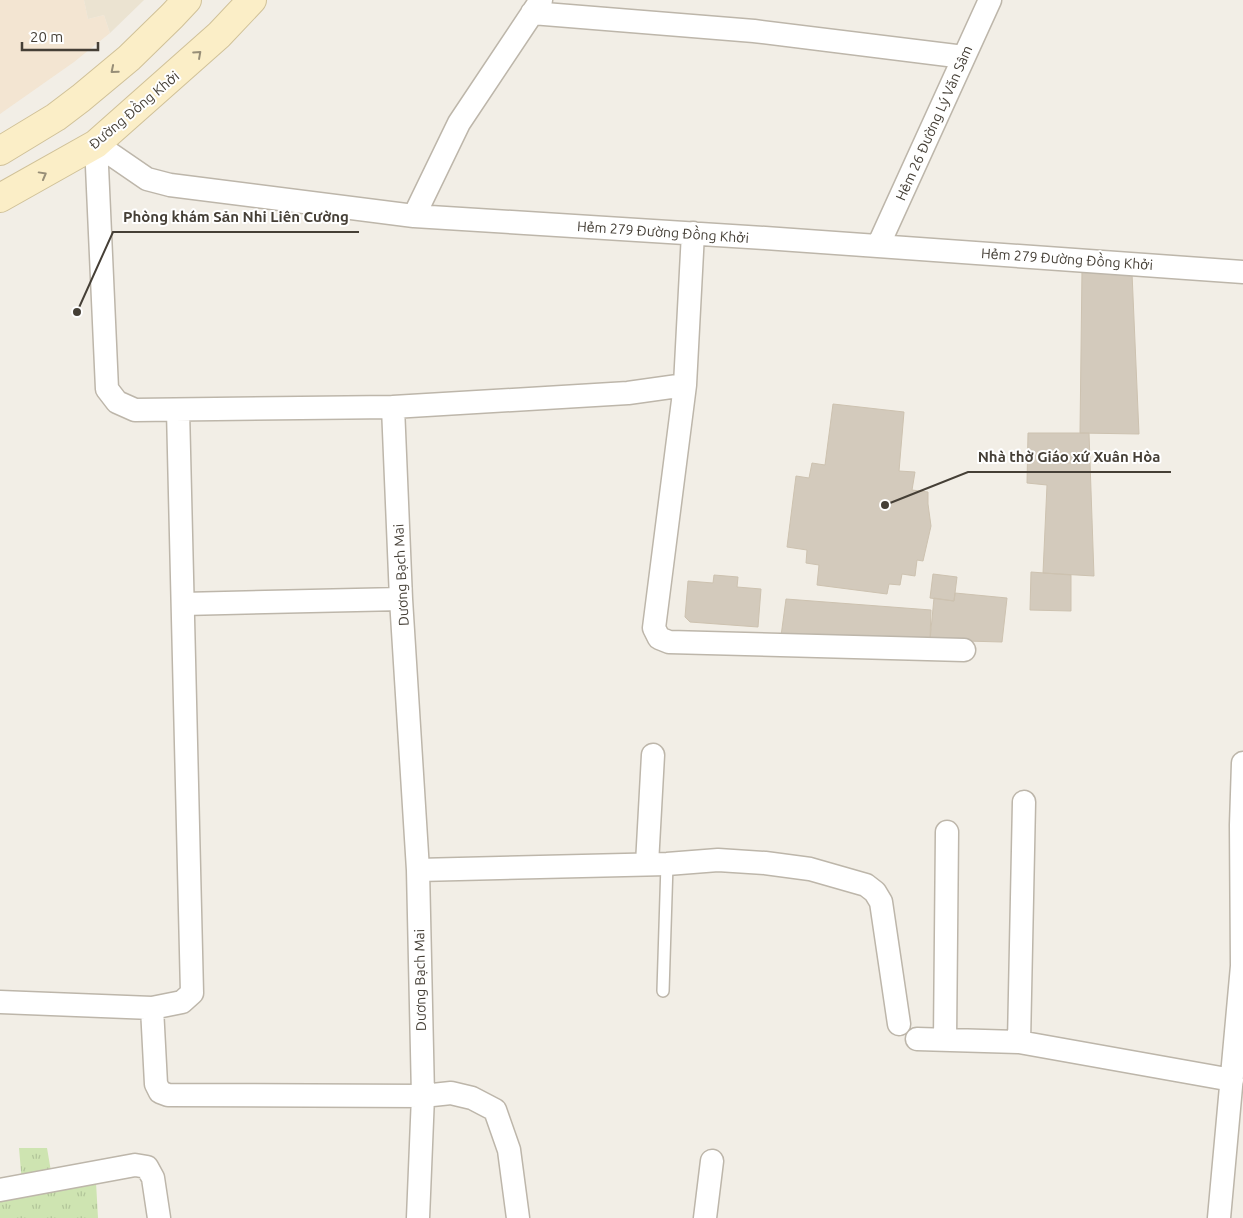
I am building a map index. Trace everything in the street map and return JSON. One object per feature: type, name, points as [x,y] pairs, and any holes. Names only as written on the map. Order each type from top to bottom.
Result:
[{"type":"main road","points":[[0,151],[56,117],[81,98],[129,58],[187,0]]},
{"type":"main road","name":"Đường Đồng Khởi","points":[[0,198],[96,144],[219,36],[252,0]]},
{"type":"street","name":"Hẻm 26 Đường Lý Văn Sâm","points":[[878,246],[990,0]]},
{"type":"street","points":[[414,216],[459,123],[537,6],[964,57]]},
{"type":"street","name":"Hẻm 279 Đường Đồng Khởi","points":[[96,144],[147,178],[170,185],[414,216],[693,233],[1243,272]]},
{"type":"street","points":[[96,144],[107,389],[117,402],[135,410],[393,407],[628,393],[685,386]]},
{"type":"street","points":[[693,233],[685,386],[654,628],[659,638],[669,642],[964,650]]},
{"type":"street","name":"Dương Bạch Mai","points":[[393,407],[401,599],[418,870],[423,1096],[418,1218]]},
{"type":"street","points":[[0,1002],[152,1008],[182,1002],[192,993],[178,410]]},
{"type":"street","points":[[183,604],[401,599]]},
{"type":"street","points":[[653,755],[658,864]]},
{"type":"street","points":[[1219,1218],[1236,1072],[1242,966],[1243,763]]},
{"type":"street","points":[[1019,1042],[1024,802]]},
{"type":"street","points":[[945,1040],[947,832]]},
{"type":"street","points":[[418,870],[658,864],[718,860],[764,863],[810,870],[866,885],[875,892],[881,902],[899,1024]]},
{"type":"street","points":[[152,1008],[156,1084],[160,1092],[168,1095],[423,1096],[451,1093],[472,1098],[495,1110],[510,1150],[518,1218]]},
{"type":"street","points":[[917,1039],[1019,1042],[1236,1072]]},
{"type":"street","points":[[705,1218],[712,1161]]},
{"type":"street","points":[[0,1190],[135,1165],[147,1167],[153,1178],[159,1218]]},
{"type":"lane","points":[[658,864],[663,991]]},
{"type":"shaded area","points":[[0,0],[84,0],[88,19],[104,15],[110,33],[74,62],[0,114]]},
{"type":"shaded area","points":[[84,0],[144,0],[110,33],[104,15],[88,19]]},
{"type":"green space","points":[[19,1148],[47,1148],[54,1189],[96,1182],[98,1218],[0,1218],[0,1199],[23,1195]]},
{"type":"building","points":[[1082,269],[1132,273],[1139,434],[1080,433]]},
{"type":"building","points":[[833,404],[904,412],[899,471],[915,472],[912,490],[928,492],[931,526],[923,561],[917,560],[915,576],[902,574],[900,585],[889,584],[887,594],[817,585],[819,565],[806,563],[807,550],[787,547],[796,476],[809,478],[812,463],[825,465]]},
{"type":"building","points":[[1028,433],[1089,433],[1094,576],[1043,573],[1047,485],[1027,483]]},
{"type":"building","points":[[1031,572],[1071,575],[1071,611],[1030,610]]},
{"type":"building","points":[[933,574],[957,577],[954,601],[930,598]]},
{"type":"building","points":[[714,575],[738,577],[737,587],[761,589],[758,627],[690,622],[685,617],[688,581],[713,583]]},
{"type":"building","points":[[955,593],[1007,598],[1002,642],[930,640],[934,598],[954,601]]},
{"type":"building","points":[[786,599],[931,610],[930,640],[781,636]]},
{"type":"place","name":"Phòng khám Sản Nhi Liên Cường","points":[[77,312]]},
{"type":"place","name":"Nhà thờ Giáo xứ Xuân Hòa","points":[[885,505]]}]
